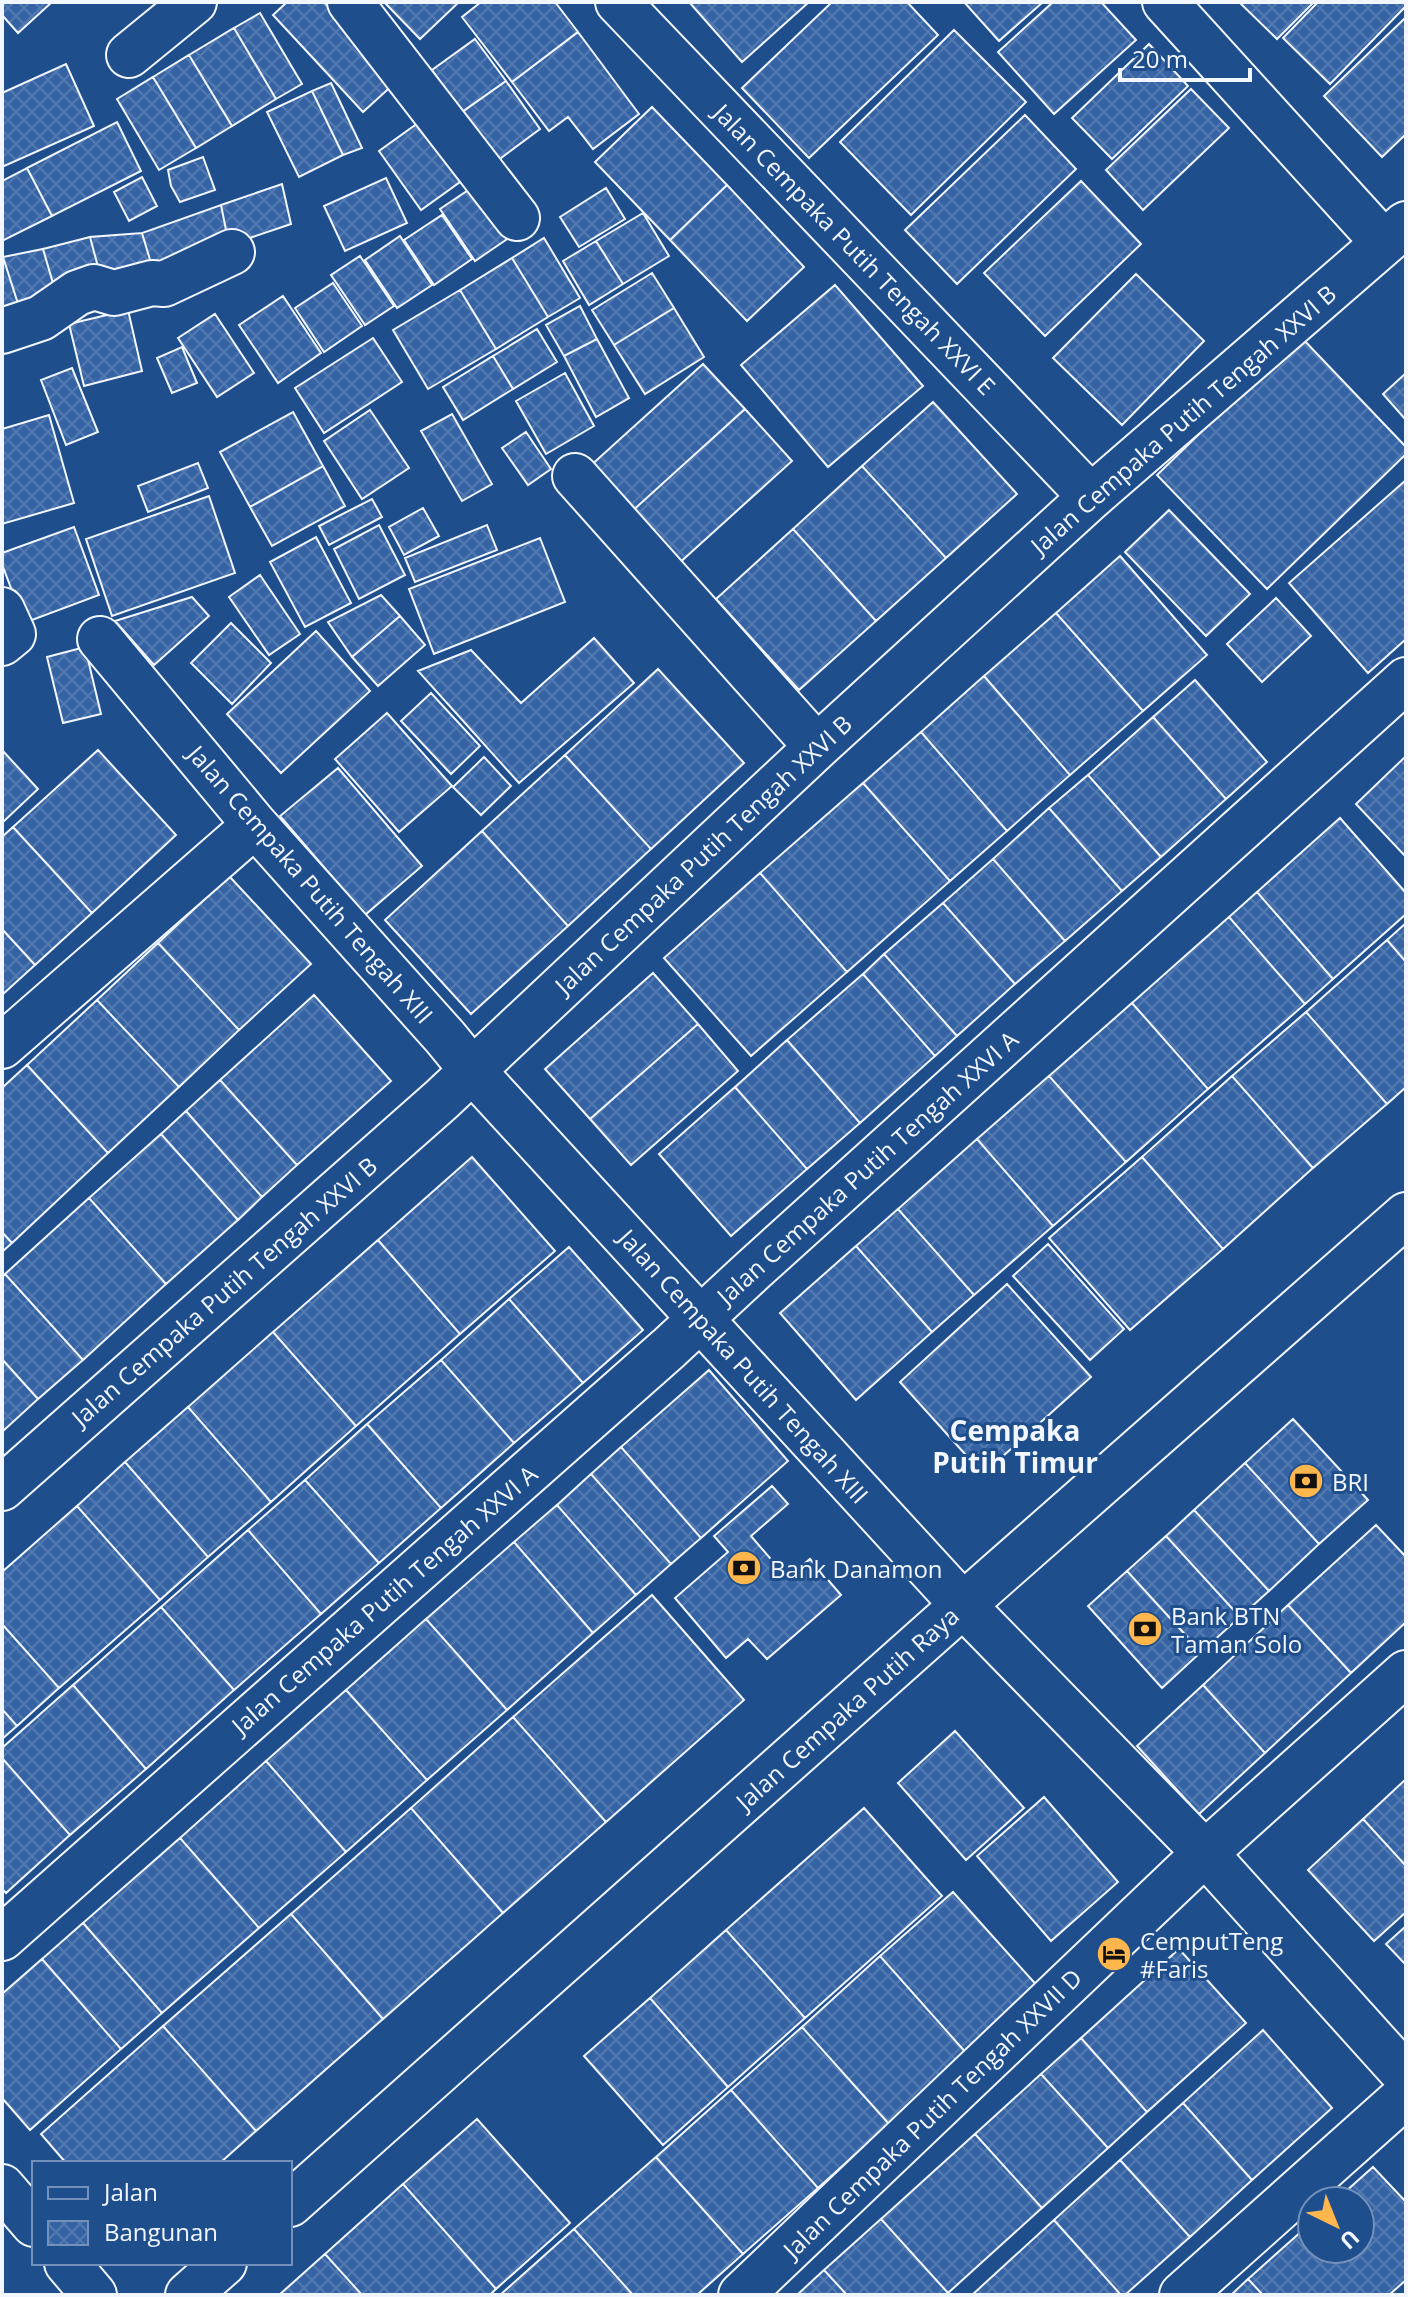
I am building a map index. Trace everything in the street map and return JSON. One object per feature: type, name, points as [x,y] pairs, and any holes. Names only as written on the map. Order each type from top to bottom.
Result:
[{"type":"street","points":[[129,55],[194,2]]},
{"type":"street","points":[[350,2],[517,218]]},
{"type":"street","name":"Jalan Cempaka Putih Tengah XXVI E","points":[[618,2],[1091,497]]},
{"type":"street","points":[[1165,2],[1395,234]]},
{"type":"street","name":"Jalan Cempaka Putih Tengah XXVI B","points":[[2,1488],[441,1100],[817,747],[1091,497],[1395,234]]},
{"type":"street","points":[[2,331],[41,318],[77,293],[94,287],[114,293],[152,283],[164,284],[232,252]]},
{"type":"street","points":[[575,476],[817,747]]},
{"type":"street","points":[[2,610],[13,634],[2,643]]},
{"type":"street","name":"Jalan Cempaka Putih Tengah XIII","points":[[100,639],[255,825],[472,1070],[963,1605],[1205,1853],[1406,2076]]},
{"type":"street","name":"Jalan Cempaka Putih Tengah XXVI A","points":[[2,1938],[701,1318],[1406,680]]},
{"type":"street","points":[[2,1046],[255,825]]},
{"type":"street","name":"Jalan Cempaka Putih Raya","points":[[292,2202],[1406,1215]]},
{"type":"street","name":"Jalan Cempaka Putih Tengah XXVII D","points":[[741,2295],[1205,1853],[1406,1673]]},
{"type":"street","points":[[1182,2295],[1406,2095]]},
{"type":"street","points":[[2,2187],[32,2222]]},
{"type":"street","points":[[69,2265],[94,2295]]},
{"type":"street","points":[[188,2295],[222,2265]]},
{"type":"building","points":[[2,2],[52,2],[18,33],[2,15]]},
{"type":"building","points":[[287,2],[324,2],[397,81],[363,112],[273,15]]},
{"type":"building","points":[[384,2],[459,2],[420,39]]},
{"type":"building","points":[[481,2],[555,2],[578,32],[512,82],[462,17]]},
{"type":"building","points":[[689,2],[809,2],[742,62]]},
{"type":"building","points":[[832,2],[907,2],[938,35],[809,158],[742,88]]},
{"type":"building","points":[[964,2],[1043,2],[999,41]]},
{"type":"building","points":[[1053,2],[1101,2],[1136,40],[1054,114],[998,52]]},
{"type":"building","points":[[1239,2],[1314,2],[1277,39]]},
{"type":"building","points":[[1318,2],[1406,2],[1406,6],[1330,84],[1283,38]]},
{"type":"building","points":[[260,13],[302,84],[276,99],[234,28]]},
{"type":"building","points":[[1406,17],[1406,134],[1382,157],[1324,96]]},
{"type":"building","points":[[234,28],[276,99],[232,126],[189,55]]},
{"type":"building","points":[[954,30],[1026,102],[911,215],[840,142]]},
{"type":"building","points":[[578,32],[639,114],[593,149],[568,117],[549,131],[512,82]]},
{"type":"building","points":[[475,39],[506,81],[462,112],[432,70]]},
{"type":"building","points":[[1149,44],[1188,86],[1112,159],[1072,118]]},
{"type":"building","points":[[189,55],[232,126],[196,148],[153,77]]},
{"type":"building","points":[[66,64],[94,126],[2,167],[2,93]]},
{"type":"building","points":[[153,77],[196,148],[159,170],[117,99]]},
{"type":"building","points":[[506,81],[540,129],[497,161],[462,112]]},
{"type":"building","points":[[331,83],[362,148],[343,155],[312,91]]},
{"type":"building","points":[[1191,89],[1229,128],[1143,210],[1106,170]]},
{"type":"building","points":[[312,91],[343,155],[299,177],[267,112]]},
{"type":"building","points":[[652,107],[727,185],[670,240],[595,162]]},
{"type":"building","points":[[432,113],[474,172],[421,210],[379,151]]},
{"type":"building","points":[[1025,115],[1076,169],[957,284],[905,230]]},
{"type":"building","points":[[117,122],[141,171],[52,216],[27,168]]},
{"type":"building","points":[[203,157],[215,190],[180,202],[171,186],[168,170]]},
{"type":"building","points":[[27,168],[52,216],[2,241],[2,181]]},
{"type":"building","points":[[142,177],[157,206],[129,221],[114,192]]},
{"type":"building","points":[[386,178],[407,223],[345,251],[324,206]]},
{"type":"building","points":[[482,181],[516,233],[475,261],[440,209]]},
{"type":"building","points":[[1081,181],[1141,244],[1045,336],[984,273]]},
{"type":"building","points":[[282,184],[291,224],[229,245],[221,205]]},
{"type":"building","points":[[727,185],[804,267],[747,321],[670,240]]},
{"type":"building","points":[[606,188],[625,219],[579,247],[560,217]]},
{"type":"building","points":[[221,205],[229,245],[154,273],[142,233]]},
{"type":"building","points":[[643,213],[669,256],[623,284],[596,241]]},
{"type":"building","points":[[442,215],[472,259],[434,285],[404,240]]},
{"type":"building","points":[[142,233],[154,273],[101,278],[90,237]]},
{"type":"building","points":[[400,236],[432,285],[397,308],[365,260]]},
{"type":"building","points":[[90,237],[101,278],[57,297],[43,249]]},
{"type":"building","points":[[544,238],[580,298],[548,317],[512,258]]},
{"type":"building","points":[[596,241],[623,284],[589,305],[563,261]]},
{"type":"building","points":[[43,249],[57,297],[21,313],[3,257]]},
{"type":"building","points":[[360,256],[394,306],[365,325],[331,275]]},
{"type":"building","points":[[2,258],[21,313],[2,320]]},
{"type":"building","points":[[512,258],[548,317],[496,349],[460,290]]},
{"type":"building","points":[[652,273],[674,308],[614,345],[592,310]]},
{"type":"building","points":[[1136,274],[1204,341],[1122,425],[1053,358]]},
{"type":"building","points":[[333,283],[362,326],[324,352],[295,308]]},
{"type":"building","points":[[835,285],[923,386],[828,467],[741,365]]},
{"type":"building","points":[[460,290],[496,349],[428,389],[393,330]]},
{"type":"building","points":[[283,296],[321,353],[278,383],[239,325]]},
{"type":"building","points":[[580,306],[597,339],[564,356],[546,325]]},
{"type":"building","points":[[674,308],[704,357],[645,394],[614,345]]},
{"type":"building","points":[[128,310],[142,371],[84,386],[69,324]]},
{"type":"building","points":[[215,314],[254,373],[217,397],[178,338]]},
{"type":"building","points":[[537,329],[557,362],[513,389],[493,356]]},
{"type":"building","points":[[1300,336],[1406,447],[1406,454],[1267,589],[1157,475]]},
{"type":"building","points":[[373,338],[402,382],[324,433],[295,388]]},
{"type":"building","points":[[597,339],[629,398],[596,417],[564,356]]},
{"type":"building","points":[[182,347],[197,383],[172,393],[157,358]]},
{"type":"building","points":[[493,356],[513,389],[463,420],[443,387]]},
{"type":"building","points":[[703,364],[745,409],[619,523],[578,477]]},
{"type":"building","points":[[72,368],[98,432],[66,445],[41,380]]},
{"type":"building","points":[[565,373],[594,426],[546,454],[516,401]]},
{"type":"building","points":[[1406,373],[1406,420],[1383,394]]},
{"type":"building","points":[[933,402],[1017,494],[946,558],[862,466]]},
{"type":"building","points":[[745,409],[792,461],[666,575],[619,523]]},
{"type":"building","points":[[370,410],[409,468],[362,499],[324,441]]},
{"type":"building","points":[[293,412],[323,466],[250,507],[220,452]]},
{"type":"building","points":[[452,414],[492,484],[462,501],[421,431]]},
{"type":"building","points":[[49,415],[74,503],[2,524],[2,429]]},
{"type":"building","points":[[526,432],[551,469],[528,485],[502,448]]},
{"type":"building","points":[[198,463],[208,488],[148,512],[138,486]]},
{"type":"building","points":[[323,466],[345,506],[272,546],[250,507]]},
{"type":"building","points":[[862,466],[946,558],[876,621],[793,529]]},
{"type":"building","points":[[1406,480],[1406,639],[1368,673],[1289,583]]},
{"type":"building","points":[[209,496],[235,573],[112,616],[86,539]]},
{"type":"building","points":[[372,499],[382,517],[329,545],[319,526]]},
{"type":"building","points":[[423,508],[439,536],[404,555],[389,527]]},
{"type":"building","points":[[1169,510],[1250,594],[1206,636],[1125,552]]},
{"type":"building","points":[[379,525],[405,575],[359,599],[334,549]]},
{"type":"building","points":[[487,525],[497,550],[415,582],[405,558]]},
{"type":"building","points":[[74,527],[99,595],[24,623],[2,564],[2,553]]},
{"type":"building","points":[[793,529],[876,621],[799,690],[716,599]]},
{"type":"building","points":[[316,537],[351,603],[305,627],[270,562]]},
{"type":"building","points":[[540,538],[565,602],[434,654],[409,589]]},
{"type":"building","points":[[1120,556],[1207,655],[1143,711],[1056,613]]},
{"type":"building","points":[[260,575],[300,634],[269,655],[229,597]]},
{"type":"building","points":[[381,595],[400,616],[352,657],[328,622]]},
{"type":"building","points":[[192,597],[209,616],[154,665],[115,621]]},
{"type":"building","points":[[1276,598],[1311,636],[1262,682],[1227,644]]},
{"type":"building","points":[[1056,613],[1143,711],[1070,775],[984,676]]},
{"type":"building","points":[[400,616],[425,645],[378,686],[352,657]]},
{"type":"building","points":[[231,623],[271,663],[232,704],[191,663]]},
{"type":"building","points":[[316,631],[370,691],[281,773],[227,714]]},
{"type":"building","points":[[594,638],[634,683],[519,783],[418,671],[471,650],[521,703]]},
{"type":"building","points":[[85,647],[101,714],[63,723],[47,657]]},
{"type":"building","points":[[658,669],[744,763],[651,849],[565,755]]},
{"type":"building","points":[[984,676],[1070,775],[1007,831],[921,732]]},
{"type":"building","points":[[1195,680],[1267,762],[1226,799],[1153,717]]},
{"type":"building","points":[[431,693],[480,746],[451,774],[401,721]]},
{"type":"building","points":[[387,713],[452,786],[399,832],[335,759]]},
{"type":"building","points":[[1153,717],[1226,799],[1161,857],[1088,775]]},
{"type":"building","points":[[921,732],[1007,831],[950,881],[863,783]]},
{"type":"building","points":[[2,750],[38,789],[2,823]]},
{"type":"building","points":[[98,750],[176,835],[92,913],[13,827]]},
{"type":"building","points":[[565,755],[651,849],[568,926],[482,831]]},
{"type":"building","points":[[1406,756],[1406,857],[1356,804]]},
{"type":"building","points":[[484,757],[511,786],[481,815],[453,787]]},
{"type":"building","points":[[338,768],[422,866],[365,915],[280,816]]},
{"type":"building","points":[[1088,775],[1161,857],[1122,891],[1049,808]]},
{"type":"building","points":[[863,783],[950,881],[847,972],[760,873]]},
{"type":"building","points":[[1049,808],[1122,891],[1065,941],[993,859]]},
{"type":"building","points":[[1340,818],[1406,893],[1406,914],[1333,979],[1257,892]]},
{"type":"building","points":[[13,827],[92,913],[35,965],[2,929],[2,837]]},
{"type":"building","points":[[482,831],[568,926],[471,1014],[385,920]]},
{"type":"building","points":[[993,859],[1065,941],[1015,984],[943,903]]},
{"type":"building","points":[[760,873],[847,972],[751,1056],[664,958]]},
{"type":"building","points":[[229,876],[311,964],[239,1030],[158,943]]},
{"type":"building","points":[[1257,892],[1333,979],[1305,1004],[1229,917]]},
{"type":"building","points":[[943,903],[1015,984],[957,1036],[884,954]]},
{"type":"building","points":[[1229,917],[1305,1004],[1208,1089],[1132,1003]]},
{"type":"building","points":[[1406,923],[1406,962],[1387,940]]},
{"type":"building","points":[[2,929],[35,965],[2,995]]},
{"type":"building","points":[[1387,940],[1406,962],[1406,1087],[1387,1104],[1306,1012]]},
{"type":"building","points":[[158,943],[239,1030],[179,1087],[97,1000]]},
{"type":"building","points":[[884,954],[957,1036],[935,1056],[863,974]]},
{"type":"building","points":[[653,973],[698,1024],[590,1119],[545,1069]]},
{"type":"building","points":[[863,974],[935,1056],[860,1123],[787,1040]]},
{"type":"building","points":[[314,995],[391,1081],[297,1165],[220,1080]]},
{"type":"building","points":[[97,1000],[179,1087],[108,1153],[27,1065]]},
{"type":"building","points":[[1132,1003],[1208,1089],[1126,1162],[1049,1076]]},
{"type":"building","points":[[1306,1012],[1387,1104],[1313,1168],[1232,1076]]},
{"type":"building","points":[[698,1024],[738,1071],[631,1165],[590,1119]]},
{"type":"building","points":[[787,1040],[860,1123],[807,1169],[735,1087]]},
{"type":"building","points":[[27,1065],[108,1153],[12,1243],[2,1232],[2,1088]]},
{"type":"building","points":[[1049,1076],[1126,1162],[1053,1226],[977,1139]]},
{"type":"building","points":[[1232,1076],[1313,1168],[1223,1249],[1142,1157]]},
{"type":"building","points":[[220,1080],[297,1165],[262,1197],[186,1111]]},
{"type":"building","points":[[735,1087],[807,1169],[731,1236],[659,1154]]},
{"type":"building","points":[[186,1111],[262,1197],[238,1220],[161,1134]]},
{"type":"building","points":[[161,1134],[238,1220],[166,1284],[89,1198]]},
{"type":"building","points":[[977,1139],[1053,1226],[974,1295],[898,1209]]},
{"type":"building","points":[[472,1157],[555,1251],[460,1334],[378,1240]]},
{"type":"building","points":[[1142,1157],[1223,1249],[1130,1330],[1049,1238]]},
{"type":"building","points":[[89,1198],[166,1284],[83,1360],[5,1274]]},
{"type":"building","points":[[898,1209],[974,1295],[932,1332],[856,1246]]},
{"type":"building","points":[[2,1232],[12,1243],[2,1252]]},
{"type":"building","points":[[378,1240],[460,1334],[356,1426],[273,1332]]},
{"type":"building","points":[[1048,1244],[1124,1329],[1090,1360],[1013,1276]]},
{"type":"building","points":[[856,1246],[932,1332],[856,1400],[780,1313]]},
{"type":"building","points":[[569,1247],[643,1330],[583,1383],[509,1299]]},
{"type":"building","points":[[5,1274],[83,1360],[38,1399],[2,1359],[2,1277]]},
{"type":"building","points":[[1007,1284],[1091,1377],[983,1474],[900,1382]]},
{"type":"building","points":[[509,1299],[583,1383],[514,1443],[441,1360]]},
{"type":"building","points":[[273,1332],[356,1426],[271,1502],[188,1407]]},
{"type":"building","points":[[2,1359],[38,1399],[2,1432]]},
{"type":"building","points":[[441,1360],[514,1443],[441,1508],[367,1424]]},
{"type":"building","points":[[709,1370],[788,1461],[701,1538],[621,1447]]},
{"type":"building","points":[[188,1407],[271,1502],[208,1557],[125,1462]]},
{"type":"building","name":"BRI","points":[[1293,1419],[1368,1500],[1319,1544],[1245,1463]]},
{"type":"building","points":[[367,1424],[441,1508],[379,1563],[305,1480]]},
{"type":"building","points":[[621,1447],[701,1538],[671,1564],[591,1474]]},
{"type":"building","points":[[125,1462],[208,1557],[160,1600],[77,1506]]},
{"type":"building","points":[[1245,1463],[1319,1544],[1269,1591],[1194,1510]]},
{"type":"building","points":[[591,1474],[671,1564],[636,1595],[557,1505]]},
{"type":"building","points":[[305,1480],[379,1563],[321,1614],[248,1530]]},
{"type":"building","name":"Bank Danamon","points":[[772,1486],[788,1504],[751,1536],[787,1578],[810,1559],[841,1595],[767,1659],[748,1639],[726,1658],[675,1598],[728,1552],[714,1536]]},
{"type":"building","points":[[557,1505],[636,1595],[593,1633],[514,1542]]},
{"type":"building","points":[[77,1506],[160,1600],[59,1688],[2,1624],[2,1572]]},
{"type":"building","points":[[1194,1510],[1269,1591],[1240,1617],[1166,1536]]},
{"type":"building","points":[[1376,1525],[1406,1557],[1406,1622],[1351,1673],[1288,1605]]},
{"type":"building","points":[[248,1530],[321,1614],[234,1690],[161,1607]]},
{"type":"building","points":[[1166,1536],[1240,1617],[1201,1652],[1127,1571]]},
{"type":"building","points":[[514,1542],[593,1633],[507,1710],[426,1619]]},
{"type":"building","name":"Bank BTN Taman Solo","points":[[1127,1571],[1201,1652],[1162,1688],[1088,1606]]},
{"type":"building","points":[[652,1595],[744,1700],[606,1822],[513,1717]]},
{"type":"building","points":[[1288,1605],[1351,1673],[1265,1753],[1203,1685]]},
{"type":"building","points":[[161,1607],[234,1690],[146,1769],[73,1685]]},
{"type":"building","points":[[426,1619],[507,1710],[427,1780],[346,1690]]},
{"type":"building","points":[[2,1624],[59,1688],[17,1726],[2,1709]]},
{"type":"building","points":[[73,1685],[146,1769],[70,1835],[2,1758],[2,1748]]},
{"type":"building","points":[[1203,1685],[1265,1753],[1199,1814],[1137,1746]]},
{"type":"building","points":[[346,1690],[427,1780],[346,1852],[266,1761]]},
{"type":"building","points":[[2,1709],[17,1726],[2,1739]]},
{"type":"building","points":[[513,1717],[606,1822],[503,1913],[411,1808]]},
{"type":"building","points":[[955,1731],[1024,1808],[966,1860],[898,1783]]},
{"type":"building","points":[[2,1758],[70,1835],[6,1893],[2,1889]]},
{"type":"building","points":[[266,1761],[346,1852],[259,1928],[180,1838]]},
{"type":"building","points":[[1406,1779],[1406,1866],[1363,1819]]},
{"type":"building","points":[[1044,1797],[1118,1882],[1051,1941],[977,1856]]},
{"type":"building","points":[[411,1808],[503,1913],[383,2019],[291,1914]]},
{"type":"building","points":[[864,1808],[942,1896],[805,2018],[726,1930]]},
{"type":"building","points":[[1363,1819],[1406,1866],[1406,1912],[1374,1941],[1308,1870]]},
{"type":"building","points":[[180,1838],[259,1928],[162,2013],[83,1923]]},
{"type":"building","points":[[953,1892],[1041,1990],[968,2055],[880,1956]]},
{"type":"building","points":[[291,1914],[383,2019],[256,2131],[163,2026]]},
{"type":"building","points":[[83,1923],[162,2013],[121,2049],[42,1959]]},
{"type":"building","points":[[1406,1926],[1406,1965],[1386,1944]]},
{"type":"building","points":[[726,1930],[805,2018],[728,2087],[650,1998]]},
{"type":"building","points":[[1179,1949],[1246,2023],[1147,2112],[1081,2038]]},
{"type":"building","points":[[880,1956],[968,2055],[889,2124],[802,2027]]},
{"type":"building","points":[[42,1959],[121,2049],[30,2130],[2,2098],[2,1994]]},
{"type":"building","points":[[650,1998],[728,2087],[663,2145],[584,2056]]},
{"type":"building","points":[[163,2026],[256,2131],[222,2161],[64,2161],[41,2134]]},
{"type":"building","points":[[802,2027],[889,2124],[818,2188],[731,2090]]},
{"type":"building","points":[[1263,2030],[1332,2108],[1252,2180],[1183,2103]]},
{"type":"building","points":[[1081,2038],[1147,2112],[1108,2148],[1041,2074]]},
{"type":"building","points":[[1041,2074],[1108,2148],[1042,2208],[975,2134]]},
{"type":"building","points":[[731,2090],[818,2188],[743,2254],[656,2157]]},
{"type":"building","points":[[1183,2103],[1252,2180],[1190,2237],[1120,2160]]},
{"type":"building","points":[[477,2119],[570,2223],[496,2289],[403,2184]]},
{"type":"building","points":[[975,2134],[1042,2208],[948,2293],[881,2219]]},
{"type":"building","points":[[656,2157],[743,2254],[697,2295],[633,2295],[574,2229]]},
{"type":"building","points":[[1120,2160],[1190,2237],[1125,2295],[1121,2295],[1054,2220]]},
{"type":"building","points":[[1373,2167],[1406,2202],[1406,2280],[1389,2295],[1263,2295],[1248,2279],[1296,2236],[1296,2265],[1376,2265],[1376,2185],[1353,2185]]},
{"type":"building","points":[[403,2184],[496,2289],[490,2295],[362,2295],[325,2254]]},
{"type":"building","points":[[881,2219],[948,2293],[847,2295],[824,2270]]},
{"type":"building","points":[[1054,2220],[1121,2295],[972,2295]]},
{"type":"building","points":[[574,2229],[633,2295],[500,2295]]},
{"type":"building","points":[[325,2254],[362,2295],[279,2295]]},
{"type":"building","points":[[824,2270],[847,2295],[797,2295]]},
{"type":"building","points":[[1248,2279],[1263,2295],[1231,2295]]},
{"type":"place","name":"BRI","points":[[1306,1481]]},
{"type":"place","name":"Bank Danamon","points":[[744,1568]]},
{"type":"place","name":"Bank BTN Taman Solo","points":[[1145,1629]]},
{"type":"place","name":"CemputTeng #Faris","points":[[1114,1954]]},
{"type":"district","name":"Cempaka Putih Timur","points":[[1015,1446]]}]
